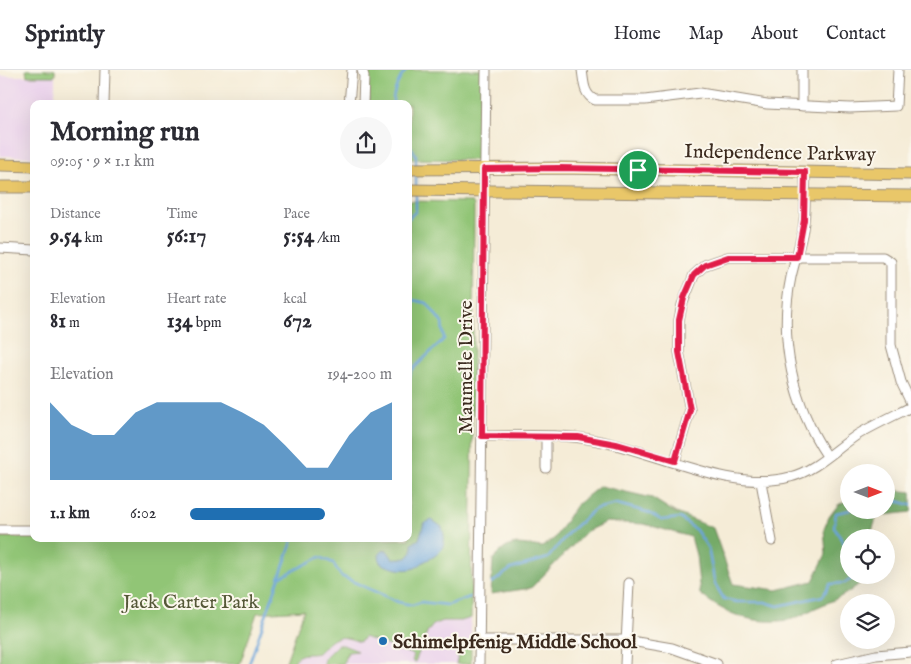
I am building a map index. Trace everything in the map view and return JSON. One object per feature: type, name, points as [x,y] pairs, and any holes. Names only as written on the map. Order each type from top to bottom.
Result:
[{"type":"main road","points":[[0,166],[30,166]]},
{"type":"main road","name":"Independence Parkway","points":[[412,169],[911,174]]},
{"type":"main road","points":[[0,187],[30,187]]},
{"type":"main road","name":"Independence Parkway","points":[[412,190],[911,196]]},
{"type":"street","points":[[104,70],[104,100]]},
{"type":"street","points":[[349,100],[352,70]]},
{"type":"street","points":[[362,70],[364,76],[363,100]]},
{"type":"street","name":"Maumelle Drive","points":[[479,664],[486,70]]},
{"type":"street","points":[[582,70],[587,94],[595,100],[645,100],[700,94],[767,104],[802,106],[896,106],[898,70]]},
{"type":"street","points":[[802,70],[802,106]]},
{"type":"street","points":[[805,172],[804,220],[788,301],[789,349],[792,372],[803,416],[827,456]]},
{"type":"street","points":[[0,248],[30,250]]},
{"type":"street","points":[[675,461],[690,410],[679,352],[679,320],[684,298],[694,275],[705,265],[728,257],[883,257],[891,262],[892,345],[901,382],[911,403]]},
{"type":"street","points":[[482,436],[546,436],[599,441],[675,461],[728,478],[760,482],[791,477],[858,435],[911,407]]},
{"type":"street","points":[[546,436],[546,468]]},
{"type":"street","points":[[760,482],[772,541]]},
{"type":"street","points":[[0,530],[30,530]]},
{"type":"street","points":[[625,664],[630,583]]},
{"type":"street","points":[[479,640],[625,640],[672,648],[717,664]]},
{"type":"street","points":[[837,664],[876,656],[911,652]]},
{"type":"shaded area","points":[[0,76],[55,76],[55,100],[30,100],[30,157],[0,156]]},
{"type":"shaded area","name":"Schimelpfenig Middle School","points":[[305,610],[471,618],[471,664],[285,664]]},
{"type":"green space","points":[[26,70],[55,70],[55,76],[27,76]]},
{"type":"green space","points":[[369,70],[482,70],[480,157],[475,160],[412,159],[412,100],[368,100]]},
{"type":"green space","name":"Jack Carter Park","points":[[412,201],[472,202],[474,205],[471,618],[461,621],[443,621],[433,625],[427,633],[415,662],[412,661],[414,655],[364,637],[360,642],[341,637],[328,643],[318,653],[301,655],[293,664],[285,664],[304,610],[257,613],[240,664],[0,664],[0,537],[30,538],[30,542],[412,542]]},
{"type":"green space","points":[[600,486],[652,498],[674,512],[713,528],[733,584],[777,590],[813,581],[826,554],[824,529],[829,517],[838,505],[840,504],[840,519],[876,519],[873,529],[840,529],[840,584],[858,584],[846,594],[840,594],[840,597],[834,600],[788,620],[753,620],[720,608],[700,594],[696,555],[691,537],[644,524],[606,522],[587,531],[531,588],[491,594],[493,559],[505,548],[515,544],[542,547],[554,539],[576,505]]},
{"type":"green space","points":[[895,490],[911,492],[911,512],[895,514]]},
{"type":"green space","points":[[471,642],[471,664],[456,664],[459,653]]},
{"type":"green space","points":[[337,645],[343,645],[358,651],[348,652],[343,664],[323,664],[324,658]]},
{"type":"water","points":[[432,520],[442,527],[444,533],[444,544],[436,555],[416,567],[406,570],[380,563],[379,555],[382,551],[387,550],[393,559],[407,558],[412,552],[412,544],[419,539],[424,523]]},
{"type":"waterway","points":[[393,100],[401,77],[407,70]]},
{"type":"waterway","points":[[412,149],[416,155],[416,166]]},
{"type":"waterway","points":[[416,171],[416,186]]},
{"type":"waterway","points":[[412,215],[416,211],[416,194]]},
{"type":"waterway","points":[[412,300],[427,303],[442,323],[444,339],[412,370]]},
{"type":"waterway","points":[[895,501],[911,505]]},
{"type":"waterway","points":[[492,583],[511,569],[548,558],[569,532],[595,509],[617,504],[647,512],[661,520],[680,518],[696,530],[708,548],[715,584],[724,599],[737,602],[765,602],[778,606],[823,596],[830,584],[840,583]]},
{"type":"waterway","points":[[840,512],[836,513],[834,527],[840,537]]},
{"type":"waterway","points":[[249,664],[292,542]]},
{"type":"waterway","points":[[281,577],[320,557],[333,563],[341,576],[398,602],[412,605],[421,602],[448,605],[470,597]]},
{"type":"place","name":"Schimelpfenig Middle School","points":[[383,641]]},
{"type":"route","points":[[484,169],[638,170],[805,172],[804,220],[797,257],[728,257],[705,265],[694,275],[684,298],[679,320],[679,352],[688,390],[690,410],[686,430],[675,461],[616,444],[578,437],[482,436],[484,169]]}]
